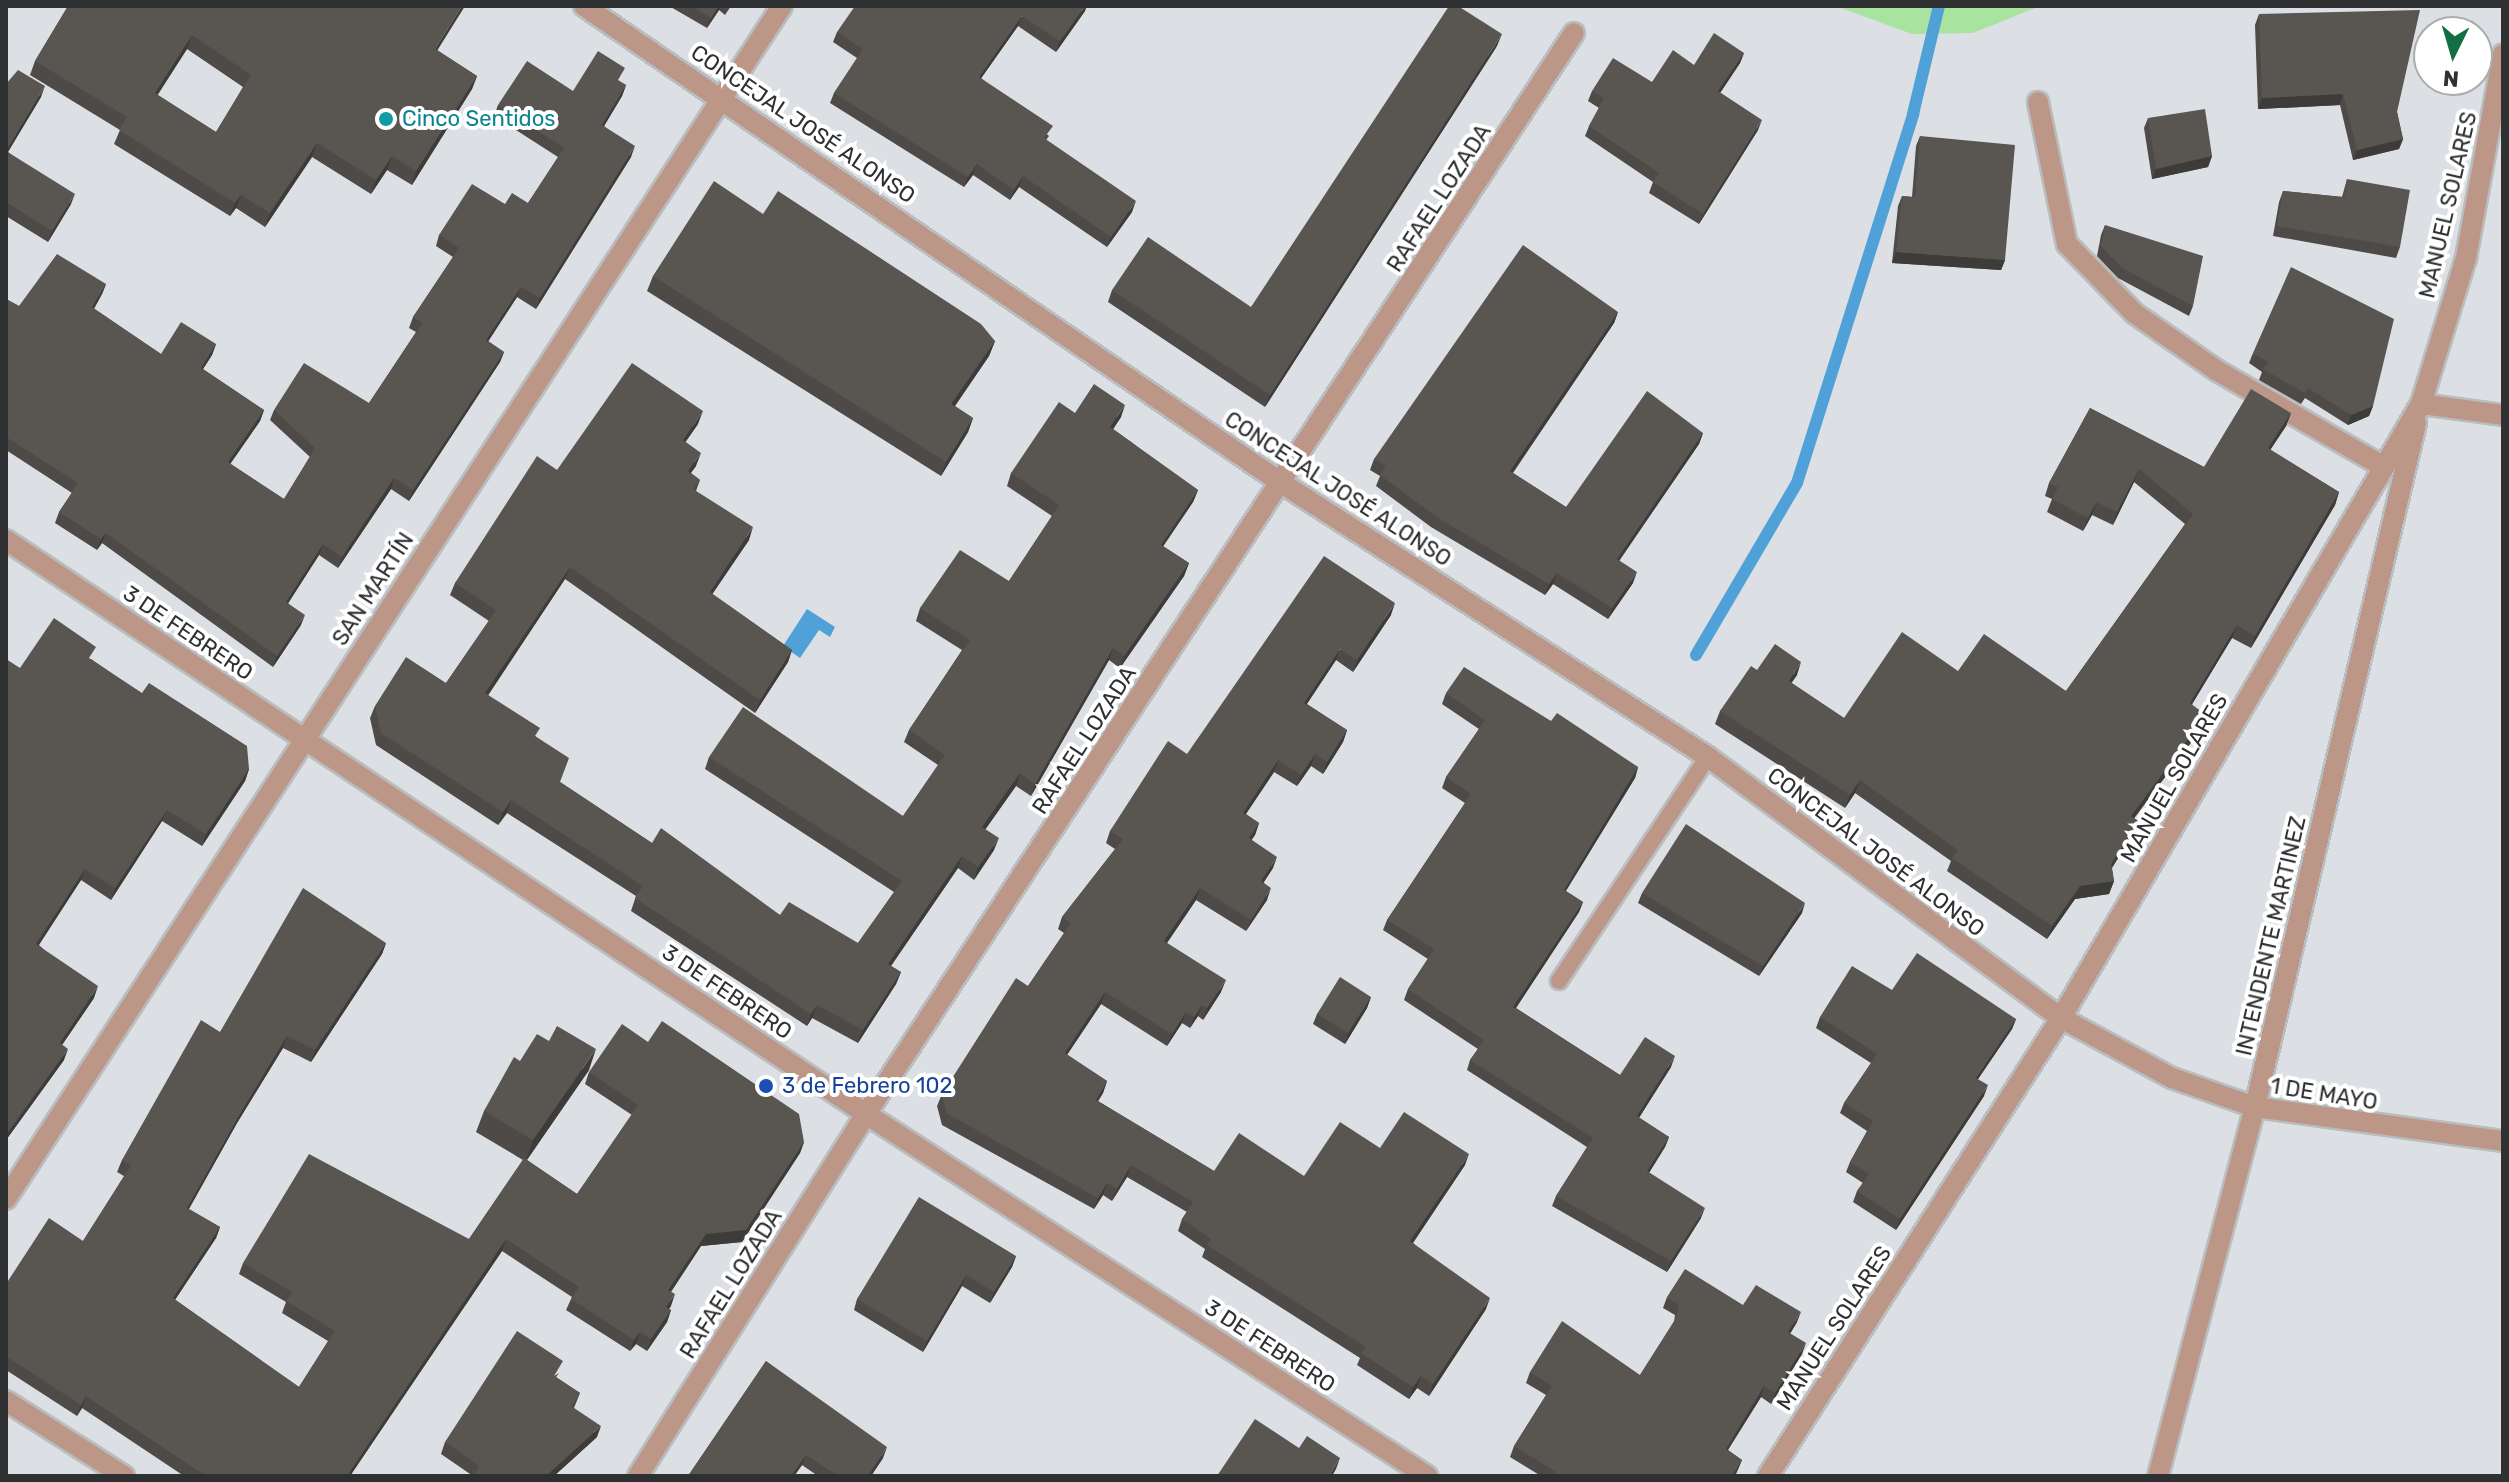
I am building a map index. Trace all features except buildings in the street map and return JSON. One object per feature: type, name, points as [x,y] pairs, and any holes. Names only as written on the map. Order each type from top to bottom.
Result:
[{"type":"street","name":"CONCEJAL JOSÉ ALONSO","points":[[584,6],[722,96],[1283,484],[1708,757],[2061,1018]]},
{"type":"street","name":"SAN MARTÍN","points":[[6,1199],[782,6]]},
{"type":"street","name":"RAFAEL LOZADA","points":[[638,1476],[866,1114],[1283,484],[1574,33]]},
{"type":"street","name":"MANUEL SOLARES","points":[[1768,1476],[2061,1018],[2421,404],[2466,258],[2496,145],[2503,54]]},
{"type":"street","points":[[2038,102],[2067,244],[2134,313],[2216,370],[2384,467]]},
{"type":"street","points":[[2421,404],[2503,415]]},
{"type":"street","name":"INTENDENTE MARTINEZ","points":[[2158,1476],[2255,1107],[2421,404]]},
{"type":"street","name":"3 DE FEBRERO","points":[[6,540],[866,1114],[1427,1476]]},
{"type":"street","name":"1 DE MAYO","points":[[2061,1018],[2172,1078],[2255,1107],[2503,1141]]},
{"type":"street","points":[[6,1401],[124,1476]]},
{"type":"lane","points":[[1559,981],[1708,757]]},
{"type":"green space","points":[[1836,6],[2040,6],[1973,33],[1912,34]]},
{"type":"water","points":[[807,609],[835,627],[830,637],[819,630],[800,658],[783,646]]},
{"type":"waterway","points":[[1696,655],[1797,483],[1913,114],[1939,6]]},
{"type":"place","name":"Cinco Sentidos","points":[[386,119]]},
{"type":"place","name":"3 de Febrero 102","points":[[766,1086]]}]
